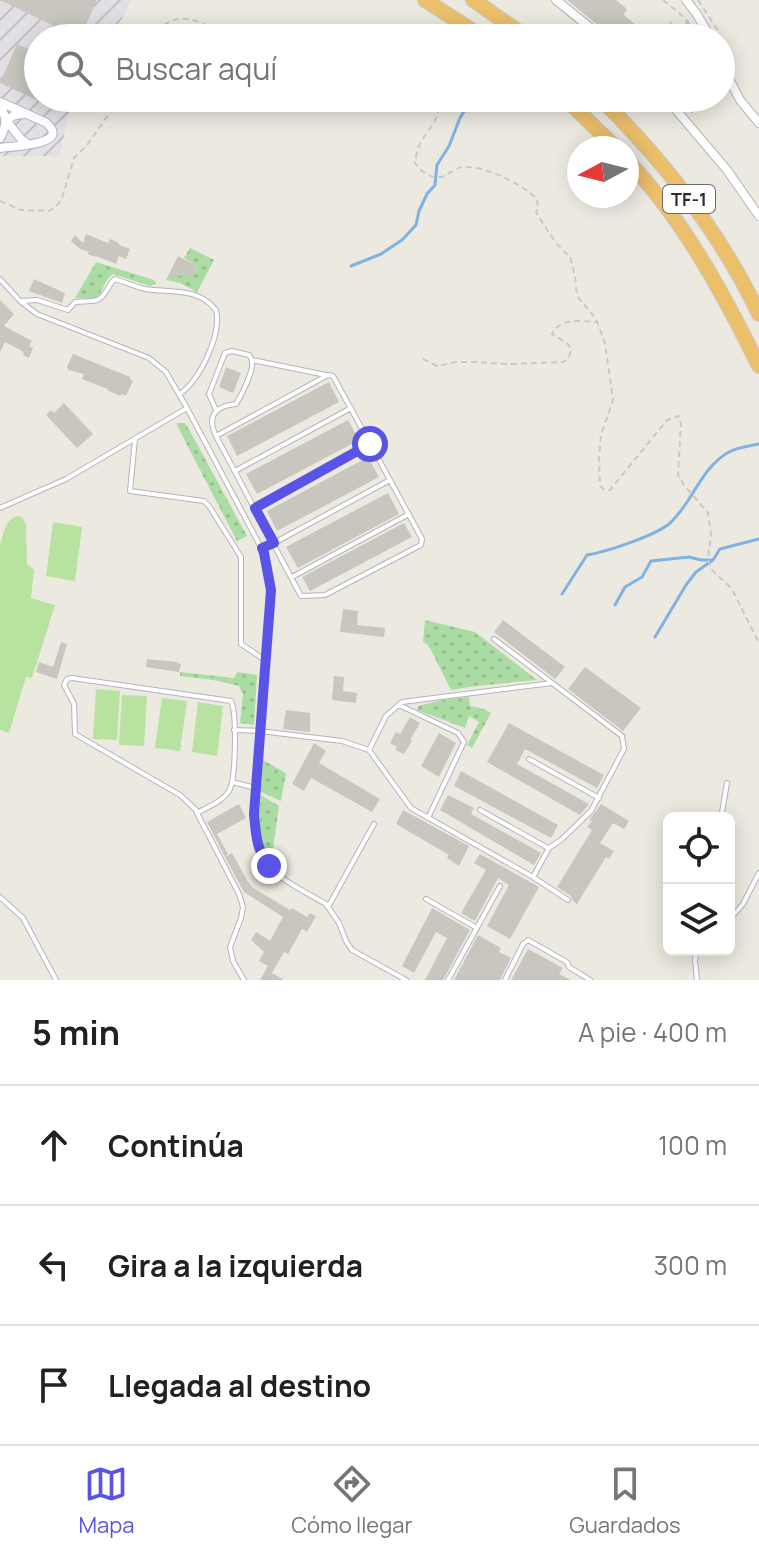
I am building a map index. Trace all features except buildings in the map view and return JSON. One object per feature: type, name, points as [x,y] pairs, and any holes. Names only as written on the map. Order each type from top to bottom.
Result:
[{"type":"highway","points":[[425,0],[462,24]]},
{"type":"highway","points":[[473,0],[508,24]]},
{"type":"highway","points":[[579,112],[604,136]]},
{"type":"highway","name":"TF-1","points":[[614,112],[692,202],[726,253],[759,314]]},
{"type":"highway","name":"TF-1","points":[[639,175],[667,209],[711,274],[759,366]]},
{"type":"street","points":[[556,0],[586,24]]},
{"type":"street","points":[[686,0],[703,24]]},
{"type":"street","points":[[735,91],[759,123]]},
{"type":"street","points":[[0,105],[49,125],[53,133],[47,141],[0,148]]},
{"type":"street","points":[[0,105],[6,120],[28,144]]},
{"type":"street","points":[[678,112],[727,170],[759,216]]},
{"type":"street","points":[[0,138],[6,120],[15,115],[29,115]]},
{"type":"lane","points":[[0,279],[37,314],[149,358],[166,372],[179,394],[262,548],[271,590],[254,814],[256,843],[261,855],[279,875],[328,907],[352,950],[406,980]]},
{"type":"lane","points":[[20,301],[37,300],[68,310],[75,302],[98,300],[115,279],[148,289],[186,292],[207,302],[216,310],[218,329],[212,347],[188,388],[179,394]]},
{"type":"lane","points":[[216,410],[209,394],[225,353],[232,351],[249,355],[252,369],[236,404],[224,405],[216,410],[212,429],[301,596],[325,595],[421,545],[422,539],[409,514],[333,376],[252,360]]},
{"type":"lane","points":[[216,436],[328,375]]},
{"type":"lane","points":[[0,508],[66,479],[187,408]]},
{"type":"lane","points":[[235,471],[351,408]]},
{"type":"lane","points":[[135,439],[130,491],[204,501],[228,534],[241,557],[241,644],[265,660]]},
{"type":"lane","points":[[255,508],[370,444]]},
{"type":"lane","points":[[262,548],[390,480]]},
{"type":"lane","points":[[292,577],[409,514]]},
{"type":"lane","points":[[494,639],[622,736],[624,742],[624,749],[591,811],[549,848],[533,877]]},
{"type":"lane","points":[[197,813],[229,793],[234,730],[234,706],[231,701],[67,679],[64,685],[74,704],[75,734],[180,795],[197,813],[243,907],[230,947],[233,961],[244,980]]},
{"type":"lane","points":[[369,750],[386,716],[402,702],[552,683]]},
{"type":"lane","points":[[399,705],[458,733],[464,742],[428,818]]},
{"type":"lane","points":[[234,730],[342,741],[369,750],[411,808],[568,900]]},
{"type":"lane","points":[[529,759],[599,798]]},
{"type":"lane","points":[[232,782],[256,788]]},
{"type":"lane","points":[[722,812],[727,783]]},
{"type":"lane","points":[[480,810],[549,848]]},
{"type":"lane","points":[[328,907],[374,824]]},
{"type":"lane","points":[[735,913],[759,873]]},
{"type":"lane","points":[[448,980],[500,886]]},
{"type":"lane","points":[[0,897],[23,918],[56,980]]},
{"type":"lane","points":[[426,899],[477,928]]},
{"type":"lane","points":[[505,980],[528,940],[567,962],[569,967],[590,980]]},
{"type":"lane","points":[[696,956],[697,980]]},
{"type":"path","points":[[663,0],[690,24]]},
{"type":"path","points":[[698,0],[714,24]]},
{"type":"path","points":[[165,24],[178,18],[204,24]]},
{"type":"path","points":[[686,24],[687,20]]},
{"type":"path","points":[[0,201],[21,210],[49,211],[56,207],[62,198],[74,158],[110,112]]},
{"type":"path","points":[[438,112],[436,121],[420,142],[415,163],[419,169],[431,176],[441,177],[460,167],[503,175],[537,199],[536,213],[540,221],[570,257],[577,296],[597,322],[605,343],[613,400],[601,435],[600,486],[610,490],[667,420],[679,416],[678,475],[708,513],[711,534],[708,560],[712,570],[732,589],[759,643]]},
{"type":"path","points":[[688,117],[693,112]]},
{"type":"path","points":[[423,359],[437,366],[456,362],[564,362],[572,351],[569,345],[552,334],[554,329],[559,324],[572,321],[597,322]]},
{"type":"shaded area","points":[[0,0],[132,0],[119,24],[24,24],[24,112],[71,112],[60,156],[0,156]]},
{"type":"green space","points":[[190,248],[214,260],[197,292],[166,280],[169,274],[176,277],[183,273],[192,277],[197,266],[184,258]]},
{"type":"green space","points":[[96,262],[154,280],[156,284],[150,286],[113,274],[96,298],[75,298]]},
{"type":"green space","points":[[177,423],[185,423],[247,536],[237,541]]},
{"type":"green space","points":[[18,516],[26,525],[27,564],[34,570],[31,598],[55,605],[32,678],[26,677],[9,733],[0,730],[0,546],[7,524]]},
{"type":"green space","points":[[53,522],[82,527],[75,581],[46,576]]},
{"type":"green space","points":[[425,620],[475,632],[537,680],[451,690],[431,650],[423,642]]},
{"type":"green space","points":[[180,672],[234,678],[237,672],[257,675],[254,725],[240,723],[243,694],[239,686],[180,676]]},
{"type":"green space","points":[[96,689],[120,691],[117,740],[93,739]]},
{"type":"green space","points":[[122,695],[147,696],[144,746],[119,745]]},
{"type":"green space","points":[[469,697],[470,706],[491,713],[472,748],[467,745],[479,722],[469,716],[465,728],[417,710],[418,706],[442,700]]},
{"type":"green space","points":[[162,698],[187,701],[180,751],[155,748]]},
{"type":"green space","points":[[198,702],[223,706],[217,756],[192,752]]},
{"type":"green space","points":[[263,760],[286,773],[281,801],[261,792]]},
{"type":"green space","points":[[261,795],[279,806],[272,856],[265,849],[261,834]]},
{"type":"waterway","points":[[351,266],[381,254],[402,240],[416,225],[427,194],[435,185],[437,165],[464,112]]},
{"type":"waterway","points":[[562,594],[587,555],[630,543],[662,529],[677,516],[719,459],[736,449],[759,444]]},
{"type":"waterway","points":[[655,637],[686,585],[696,572],[713,560],[720,549],[759,539]]},
{"type":"waterway","points":[[615,605],[625,587],[642,577],[651,561],[689,557],[712,560]]},
{"type":"route","points":[[269,866],[256,843],[254,814],[271,590],[262,548],[274,543],[255,508],[370,444]]}]
